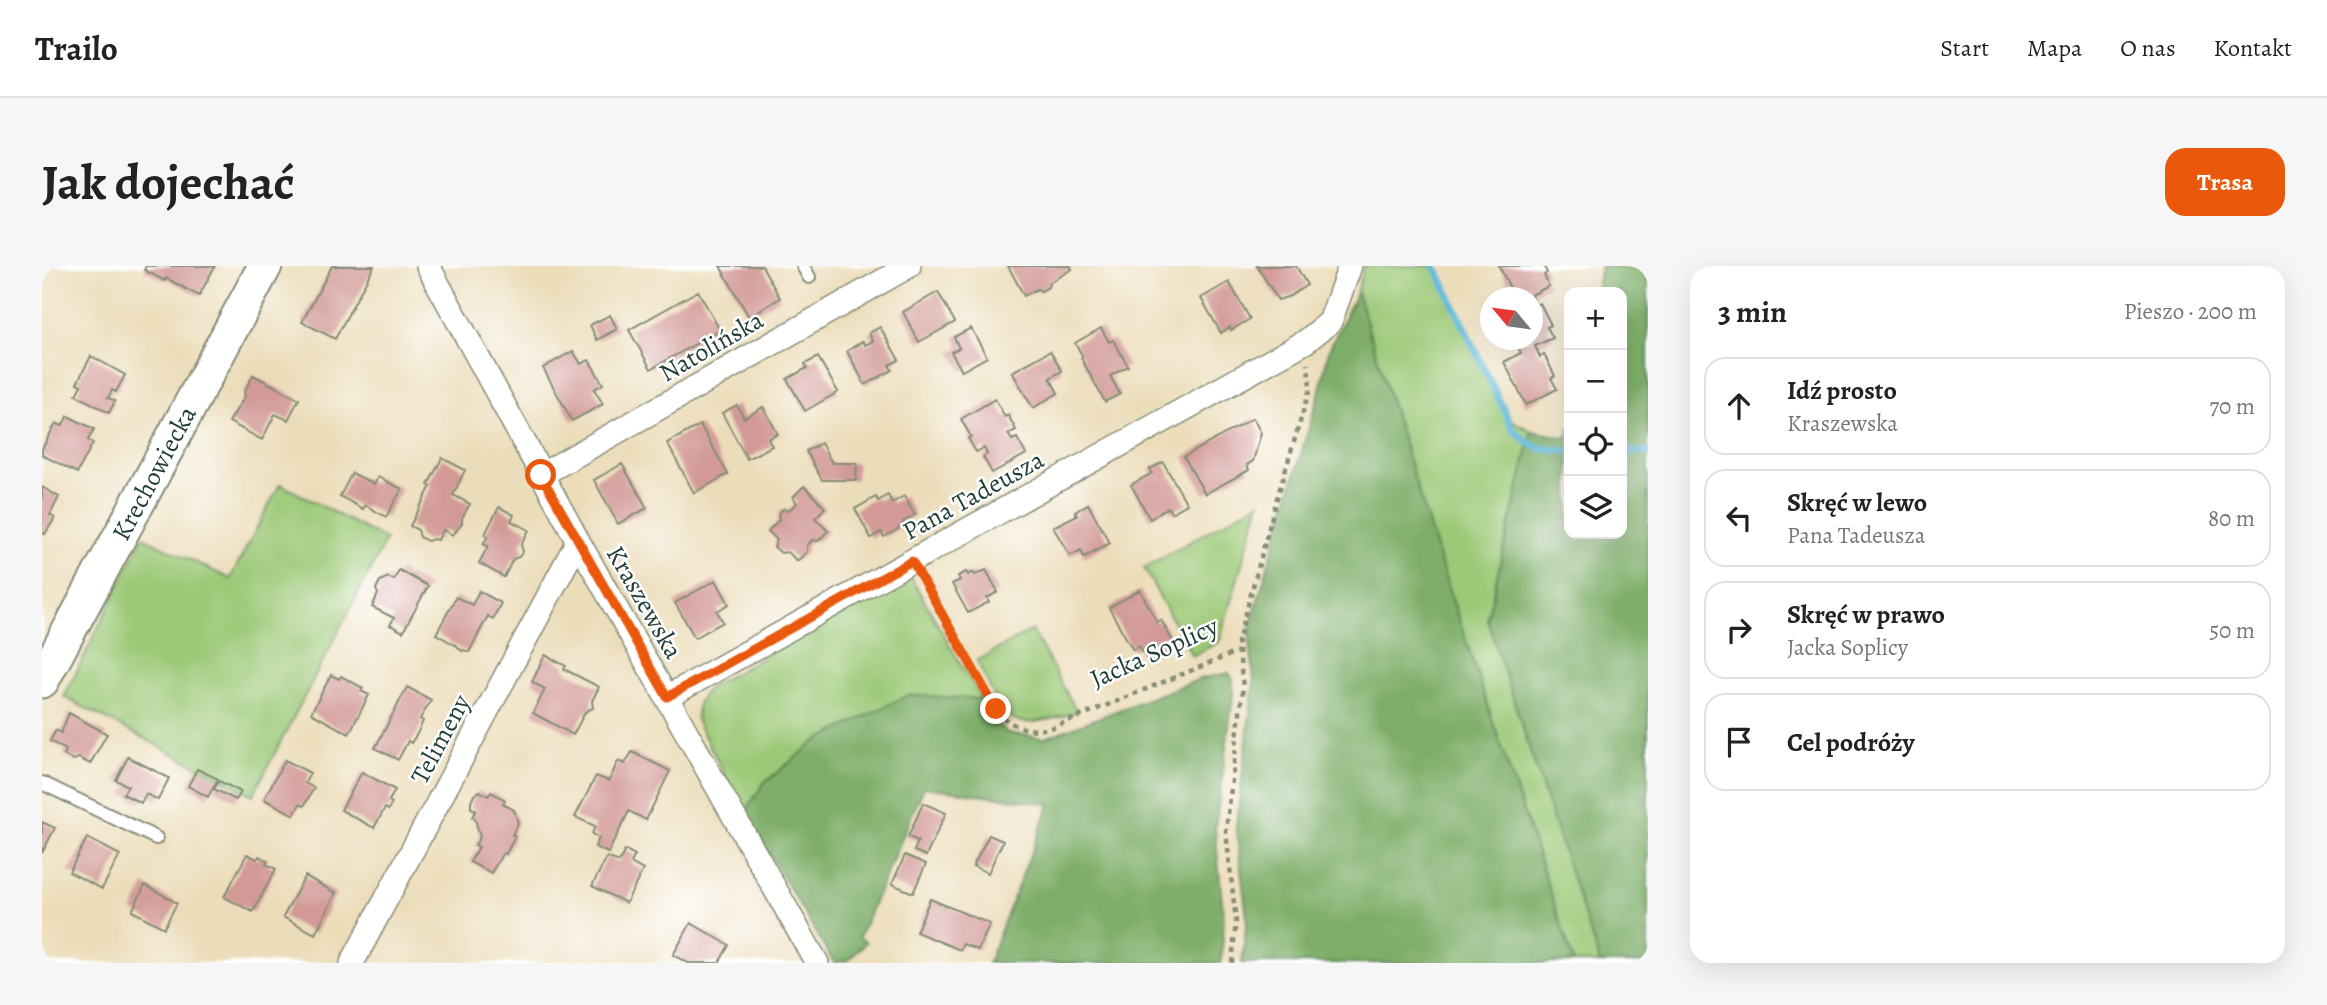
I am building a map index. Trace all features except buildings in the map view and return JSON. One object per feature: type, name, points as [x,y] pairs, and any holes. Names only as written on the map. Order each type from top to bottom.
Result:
[{"type":"street","name":"Krechowiecka","points":[[42,681],[265,266]]},
{"type":"street","name":"Kraszewska","points":[[428,266],[541,475],[817,963]]},
{"type":"street","name":"Natolińska","points":[[541,475],[909,266]]},
{"type":"street","points":[[1306,342],[1330,322],[1350,266]]},
{"type":"street","name":"Pana Tadeusza","points":[[667,697],[1306,342]]},
{"type":"street","name":"Telimeny","points":[[352,963],[578,541]]},
{"type":"lane","points":[[42,783],[156,838]]},
{"type":"path","name":"Jacka Soplicy","points":[[912,561],[996,709],[1004,720],[1023,728],[1040,731],[1051,728],[1238,651],[1238,642],[1270,524],[1310,389],[1306,342]]},
{"type":"path","points":[[1232,963],[1236,921],[1226,831],[1243,687],[1238,651]]},
{"type":"green space","points":[[1364,266],[1436,266],[1503,412],[1532,431],[1487,619],[1600,963],[1574,963],[1448,587],[1357,292]]},
{"type":"green space","points":[[1601,266],[1648,266],[1648,963],[1600,963],[1487,619],[1532,431],[1564,437],[1564,539],[1627,539],[1627,287],[1597,287]]},
{"type":"green space","points":[[1357,292],[1448,587],[1574,963],[1242,963],[1247,919],[1236,826],[1254,682],[1249,630],[1320,390],[1329,350]]},
{"type":"green space","points":[[280,484],[386,540],[253,795],[64,697],[143,537],[230,579]]},
{"type":"green space","points":[[1260,502],[1219,642],[1192,656],[1144,568]]},
{"type":"green space","points":[[910,576],[981,699],[908,696],[816,741],[763,784],[745,813],[696,720],[698,703],[708,688]]},
{"type":"green space","points":[[1032,630],[1077,712],[1042,721],[1022,722],[1007,713],[995,697],[977,661]]},
{"type":"green space","points":[[1229,673],[1233,680],[1233,696],[1215,829],[1224,922],[1221,963],[988,963],[1050,804],[924,787],[859,937],[866,942],[849,960],[834,963],[745,813],[763,784],[816,741],[908,695],[981,699],[1007,733],[1045,738],[1200,679]]},
{"type":"waterway","points":[[1435,266],[1514,431],[1527,442],[1539,447],[1564,451]]},
{"type":"waterway","points":[[1627,452],[1648,452]]},
{"type":"route","points":[[541,475],[667,697],[912,561],[996,709]]}]
